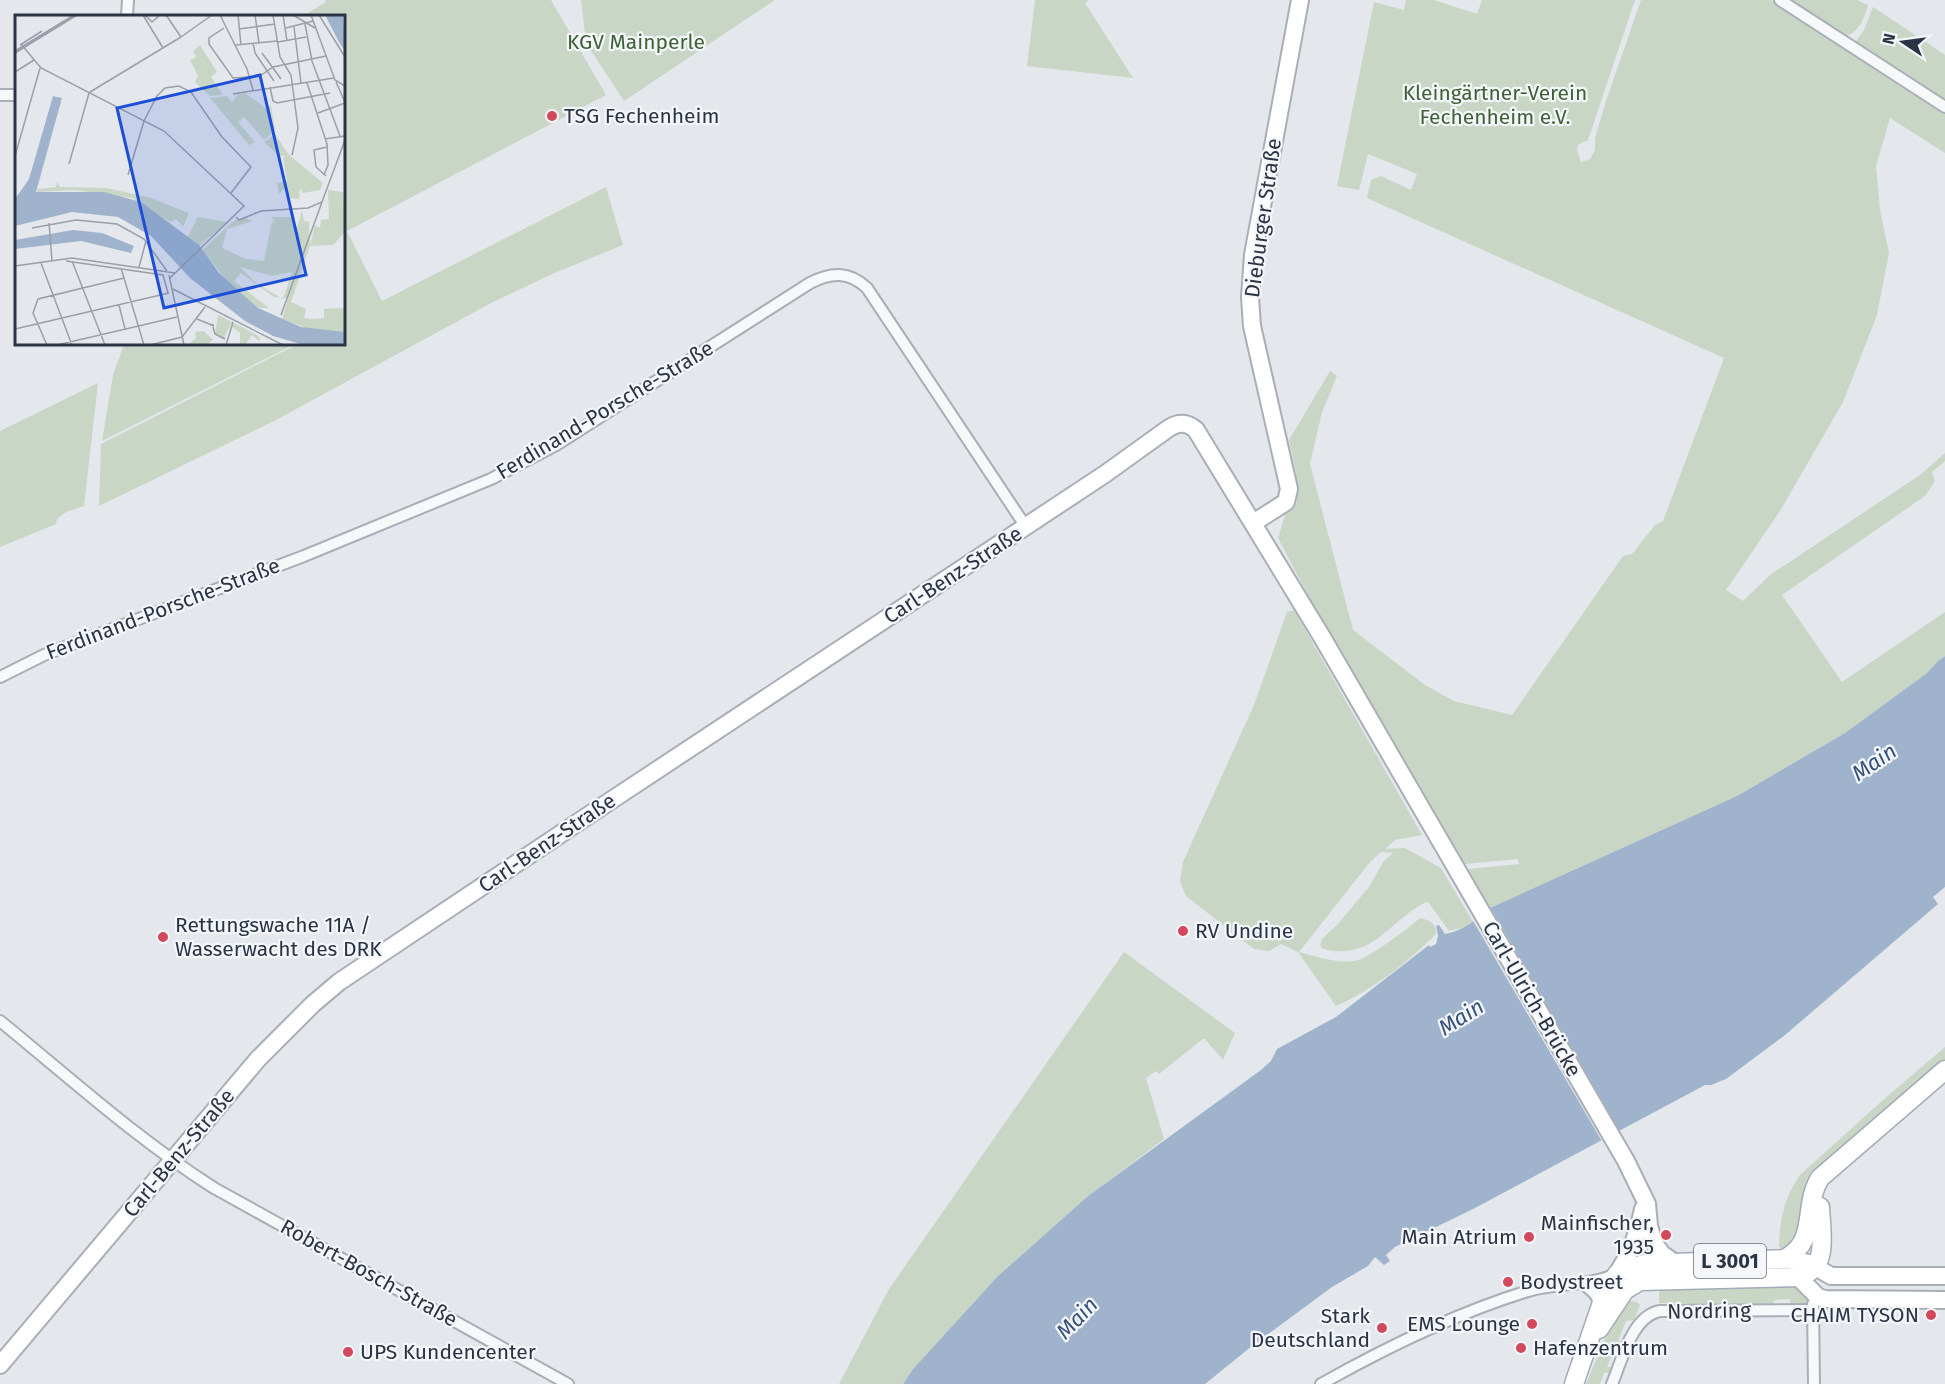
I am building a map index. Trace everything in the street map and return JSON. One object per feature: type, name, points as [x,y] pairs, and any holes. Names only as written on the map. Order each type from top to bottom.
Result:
[{"type":"main road","name":"Dieburger Straße","points":[[1253,523],[1280,506],[1289,496],[1254,340],[1250,297],[1253,255],[1300,0]]},
{"type":"main road","name":"Carl-Benz-Straße","points":[[0,1365],[258,1059],[313,1004],[339,982],[1105,474],[1169,428],[1184,423],[1196,430],[1253,523]]},
{"type":"main road","name":"Carl-Ulrich-Brücke","points":[[1253,523],[1322,637],[1626,1161],[1644,1197]]},
{"type":"main road","points":[[1813,1292],[1809,1228],[1812,1193],[1820,1178],[1945,1070]]},
{"type":"main road","points":[[1813,1271],[1821,1254],[1821,1197],[1825,1182],[1834,1166]]},
{"type":"main road","points":[[1587,1349],[1625,1290],[1637,1282],[1644,1197]]},
{"type":"main road","name":"L 3001","points":[[1644,1197],[1649,1213],[1648,1226],[1658,1250],[1675,1263],[1785,1259],[1813,1271],[1945,1276]]},
{"type":"main road","points":[[1637,1267],[1648,1226]]},
{"type":"main road","points":[[1785,1259],[1801,1247],[1809,1228]]},
{"type":"main road","points":[[1574,1384],[1600,1304],[1617,1274],[1637,1267],[1675,1263]]},
{"type":"main road","points":[[1637,1267],[1813,1271],[1823,1281],[1813,1292]]},
{"type":"main road","points":[[1813,1292],[1824,1299],[1945,1300]]},
{"type":"street","points":[[127,15],[128,0]]},
{"type":"street","points":[[1780,0],[1945,107]]},
{"type":"street","name":"Ferdinand-Porsche-Straße","points":[[0,677],[44,654],[304,556],[491,480],[556,445],[810,284],[832,274],[853,277],[867,288],[1026,526]]},
{"type":"street","points":[[0,1021],[172,1161]]},
{"type":"street","name":"Robert-Bosch-Straße","points":[[172,1161],[214,1188],[568,1384]]},
{"type":"street","points":[[1322,1384],[1398,1343],[1479,1309],[1542,1287],[1584,1284],[1617,1274]]},
{"type":"street","points":[[1584,1284],[1595,1294],[1600,1304]]},
{"type":"street","points":[[1813,1292],[1814,1384]]},
{"type":"street","name":"Nordring","points":[[1612,1384],[1634,1330],[1639,1322],[1651,1312],[1813,1310]]},
{"type":"green space","points":[[325,0],[551,0],[606,95],[347,231],[382,301],[606,187],[623,245],[552,274],[493,302],[276,420],[99,506],[101,444],[296,345],[345,345],[345,319],[347,318],[345,319],[345,15],[305,15],[326,2]]},
{"type":"green space","name":"KGV Mainperle","points":[[581,0],[775,0],[624,101],[586,43]]},
{"type":"green space","points":[[1035,0],[1089,0],[1085,3],[1133,78],[1027,66]]},
{"type":"green space","name":"Kleingärtner-Verein Fechenheim e.V.","points":[[1406,0],[1434,0],[1477,14],[1482,0],[1635,0],[1588,140],[1578,145],[1577,150],[1581,162],[1590,159],[1595,150],[1595,138],[1606,101],[1641,0],[1771,0],[1945,111],[1945,153],[1890,118],[1876,166],[1880,210],[1889,253],[1877,315],[1843,402],[1780,511],[1726,590],[1743,601],[1770,575],[1920,475],[1945,453],[1945,461],[1932,472],[1935,481],[1925,496],[1782,595],[1842,682],[1945,612],[1945,656],[1927,673],[1845,733],[1737,796],[1490,908],[1468,869],[1519,864],[1518,859],[1465,864],[1340,656],[1278,538],[1285,515],[1297,503],[1296,473],[1289,440],[1330,371],[1337,376],[1322,412],[1310,464],[1353,630],[1425,685],[1454,701],[1512,715],[1623,556],[1632,554],[1655,525],[1663,521],[1724,358],[1367,198],[1371,180],[1381,176],[1411,190],[1417,174],[1368,154],[1359,190],[1337,186],[1374,2],[1404,10]]},
{"type":"green space","points":[[1787,0],[1857,0],[1868,5],[1857,29],[1843,37]]},
{"type":"green space","points":[[1873,7],[1945,55],[1945,103],[1854,44],[1864,30]]},
{"type":"green space","points":[[128,345],[293,345],[102,441],[113,375],[123,347]]},
{"type":"green space","points":[[98,383],[84,506],[66,512],[57,519],[56,524],[0,547],[0,431]]},
{"type":"green space","points":[[1294,610],[1422,835],[1395,840],[1385,849],[1405,848],[1441,868],[1473,922],[1449,931],[1426,902],[1368,944],[1341,951],[1323,949],[1320,945],[1322,939],[1369,887],[1383,862],[1393,853],[1381,852],[1370,862],[1299,952],[1319,958],[1354,961],[1378,950],[1420,918],[1432,923],[1436,934],[1389,974],[1363,992],[1336,1006],[1298,952],[1281,944],[1269,951],[1254,949],[1186,896],[1180,881],[1183,862],[1254,705],[1287,612]]},
{"type":"green space","points":[[1124,952],[1235,1033],[1223,1060],[1204,1038],[1159,1074],[1156,1071],[1146,1078],[1164,1139],[1088,1196],[998,1276],[913,1369],[903,1384],[839,1384],[889,1289]]},
{"type":"green space","points":[[1945,1047],[1945,1064],[1812,1178],[1800,1239],[1787,1252],[1779,1247],[1784,1209],[1790,1192],[1800,1175]]},
{"type":"green space","points":[[1797,1286],[1809,1297],[1810,1307],[1791,1307],[1790,1299],[1775,1300],[1770,1308],[1761,1307],[1761,1304],[1712,1304],[1711,1308],[1695,1308],[1694,1304],[1659,1303],[1659,1287]]},
{"type":"green space","points":[[1626,1301],[1637,1302],[1640,1305],[1634,1320],[1626,1321],[1618,1341],[1625,1341],[1624,1346],[1616,1346],[1607,1367],[1614,1367],[1612,1372],[1604,1373],[1600,1384],[1586,1384],[1611,1324]]},
{"type":"water","name":"Main","points":[[1945,656],[1945,887],[1933,897],[1938,904],[1785,1035],[1726,1079],[1705,1085],[1475,1208],[1395,1247],[1386,1255],[1390,1261],[1384,1265],[1375,1257],[1368,1266],[1332,1287],[1205,1384],[903,1384],[913,1369],[998,1276],[1088,1196],[1261,1070],[1271,1061],[1277,1049],[1336,1017],[1429,945],[1430,947],[1436,944],[1438,936],[1436,926],[1439,925],[1445,934],[1458,930],[1490,908],[1737,796],[1845,733],[1927,673]]},
{"type":"pier","points":[[1489,905],[1621,1133],[1603,1143],[1472,919]]},
{"type":"place","name":"TSG Fechenheim","points":[[552,116]]},
{"type":"place","name":"RV Undine","points":[[1183,931]]},
{"type":"place","name":"Rettungswache 11A / Wasserwacht des DRK","points":[[163,937]]},
{"type":"place","name":"Mainfischer, 1935","points":[[1666,1235]]},
{"type":"place","name":"Main Atrium","points":[[1529,1237]]},
{"type":"place","name":"Bodystreet","points":[[1508,1282]]},
{"type":"place","name":"CHAIM TYSON","points":[[1931,1315]]},
{"type":"place","name":"EMS Lounge","points":[[1532,1324]]},
{"type":"place","name":"Stark Deutschland","points":[[1382,1328]]},
{"type":"place","name":"Hafenzentrum","points":[[1521,1348]]},
{"type":"place","name":"UPS Kundencenter","points":[[348,1352]]}]
